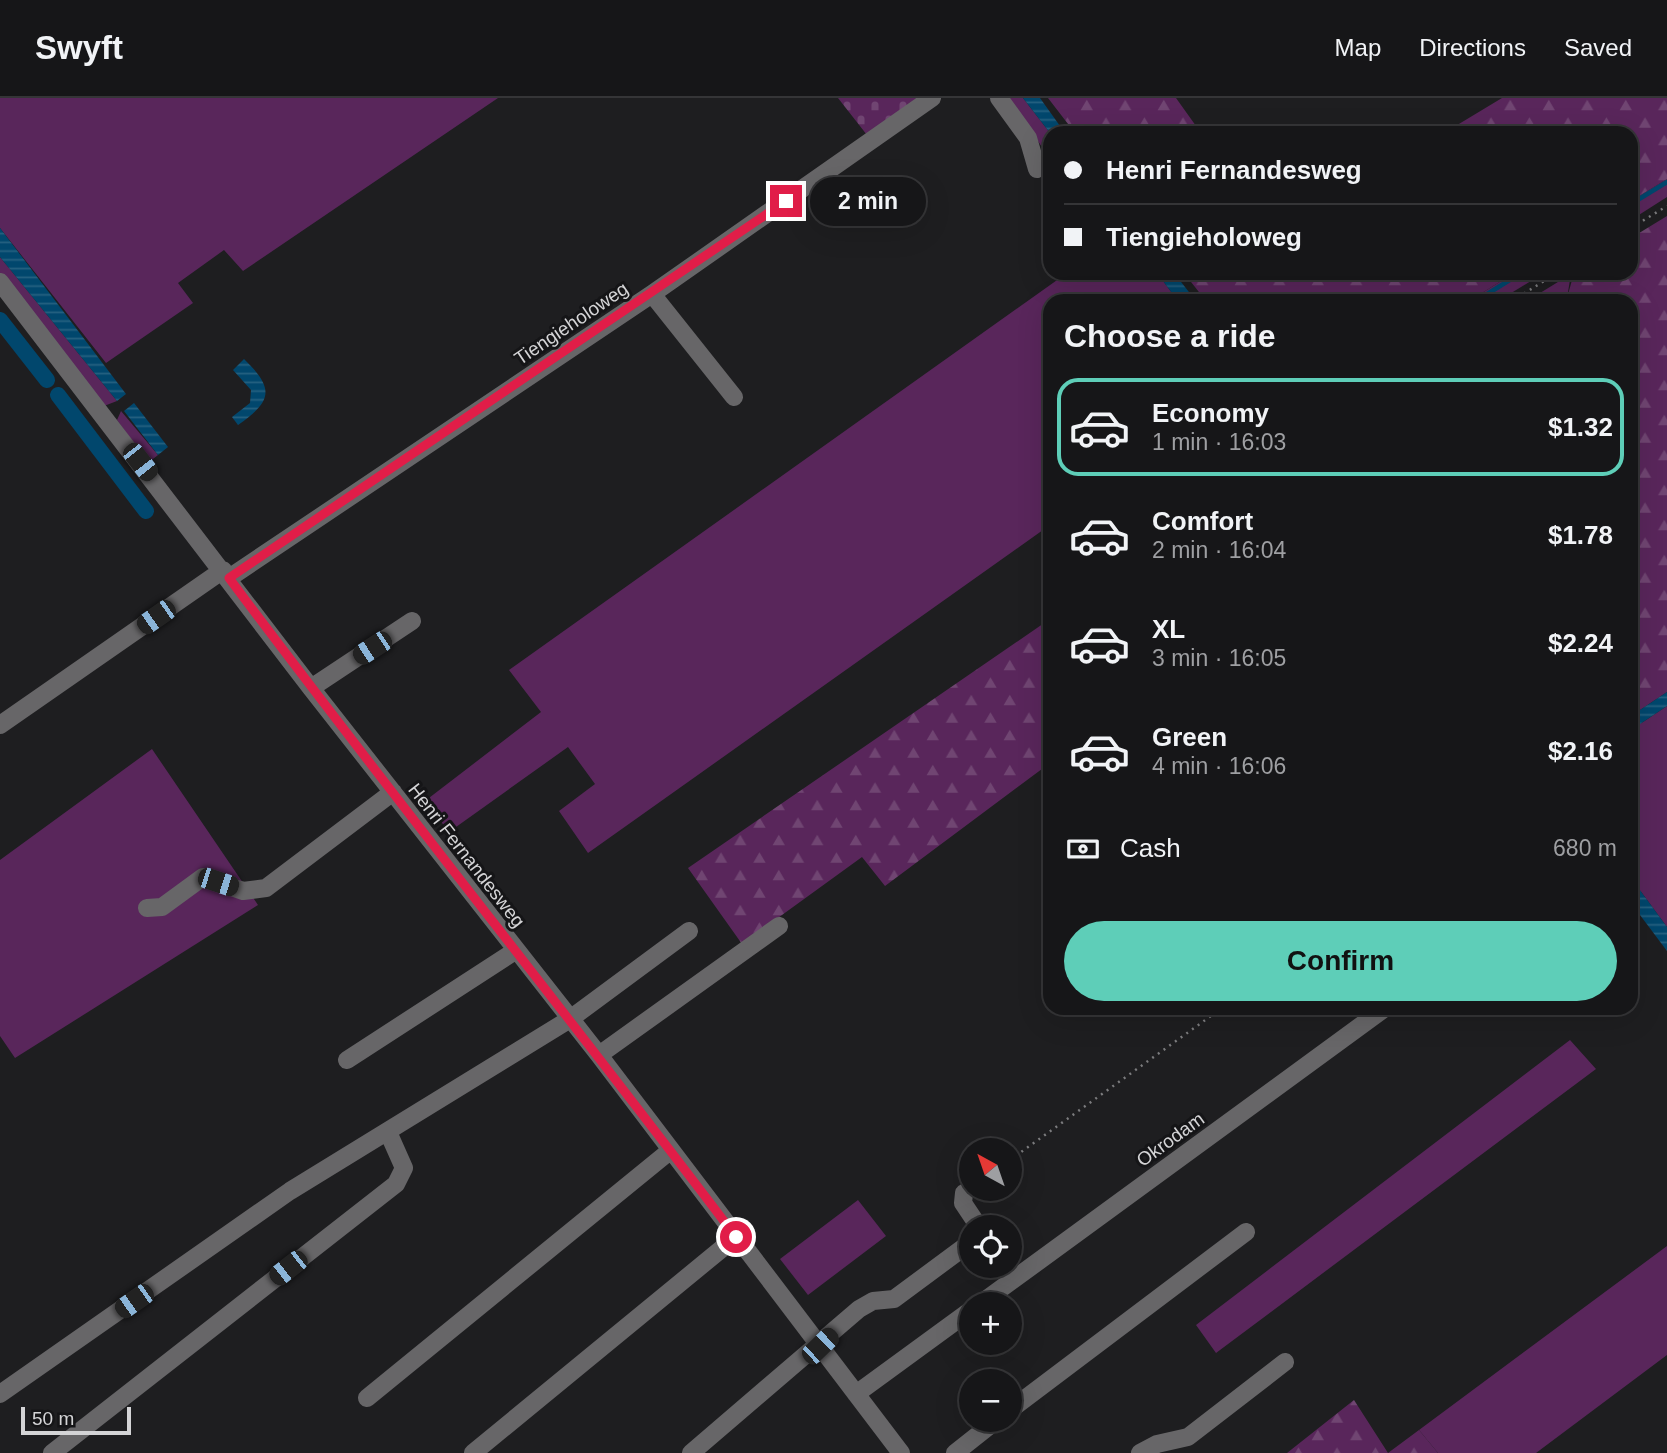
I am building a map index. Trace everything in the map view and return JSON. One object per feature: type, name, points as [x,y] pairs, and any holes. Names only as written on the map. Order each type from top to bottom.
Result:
[{"type":"street","name":"Tiengieholoweg","points":[[0,725],[652,294],[932,98]]},
{"type":"street","points":[[999,98],[1028,138],[1037,169]]},
{"type":"street","name":"Henri Fernandesweg","points":[[0,282],[226,574],[310,688],[599,1055],[901,1453]]},
{"type":"street","points":[[652,294],[734,397]]},
{"type":"street","points":[[310,688],[412,621]]},
{"type":"street","points":[[147,908],[162,907],[203,877],[243,891],[266,888],[393,792]]},
{"type":"street","points":[[599,1055],[779,926]]},
{"type":"street","points":[[0,1394],[290,1191],[570,1019],[689,931]]},
{"type":"street","points":[[347,1060],[515,951]]},
{"type":"street","name":"Okrodam","points":[[996,1292],[1375,1015]]},
{"type":"street","points":[[52,1453],[396,1184],[404,1168],[388,1132]]},
{"type":"street","points":[[367,1398],[671,1150]]},
{"type":"street","points":[[1022,1400],[1246,1232]]},
{"type":"street","points":[[473,1453],[736,1237]]},
{"type":"street","points":[[691,1453],[820,1346],[859,1309],[873,1301],[894,1299],[959,1251]]},
{"type":"street","points":[[856,1394],[959,1319]]},
{"type":"street","points":[[1140,1453],[1157,1444],[1188,1437],[1285,1362]]},
{"type":"street","points":[[955,1453],[982,1432]]},
{"type":"path","points":[[1638,224],[1667,205]]},
{"type":"path","points":[[1523,294],[1546,280]]},
{"type":"path","points":[[1022,1151],[1212,1015]]},
{"type":"green space","points":[[0,98],[498,98],[243,271],[224,250],[178,283],[193,303],[106,363],[0,228]]},
{"type":"green space","points":[[838,98],[924,98],[867,135]]},
{"type":"green space","points":[[1009,98],[1023,98],[1045,126],[1043,149]]},
{"type":"green space","points":[[1048,98],[1176,98],[1196,126],[1070,126]]},
{"type":"green space","points":[[1502,98],[1667,98],[1667,179],[1638,197],[1638,126],[1456,126]]},
{"type":"green space","points":[[1667,179],[1667,197],[1638,216],[1638,197]]},
{"type":"green space","points":[[1667,216],[1667,692],[1638,711],[1638,294],[1568,294],[1572,280],[1638,280],[1638,234]]},
{"type":"green space","points":[[0,257],[117,401],[104,406],[0,273]]},
{"type":"green space","points":[[1057,280],[1162,280],[1173,294],[1043,294],[1043,530],[588,853],[559,811],[595,784],[568,747],[449,832],[425,801],[541,712],[509,670]]},
{"type":"green space","points":[[1190,280],[1503,280],[1480,294],[1200,294]]},
{"type":"green space","points":[[1503,280],[1532,280],[1510,294],[1480,294]]},
{"type":"green space","points":[[1561,280],[1570,280],[1568,294],[1538,294]]},
{"type":"green space","points":[[121,411],[158,455],[148,463],[117,420]]},
{"type":"green space","points":[[1043,624],[1043,768],[885,886],[862,857],[742,944],[688,868]]},
{"type":"green space","points":[[1667,706],[1667,927],[1638,888],[1638,725]]},
{"type":"green space","points":[[152,749],[258,905],[15,1058],[0,1036],[0,860]]},
{"type":"green space","points":[[1570,1040],[1596,1069],[1216,1353],[1196,1325]]},
{"type":"green space","points":[[858,1200],[886,1236],[808,1295],[780,1259]]},
{"type":"green space","points":[[1667,1246],[1667,1355],[1536,1453],[1438,1453],[1419,1430]]},
{"type":"green space","points":[[1354,1400],[1388,1453],[1287,1453]]},
{"type":"green space","points":[[1419,1430],[1438,1453],[1388,1453]]},
{"type":"water","points":[[1023,98],[1040,98],[1060,126],[1045,126]]},
{"type":"water","points":[[0,228],[126,394],[117,401],[0,257]]},
{"type":"water","points":[[1162,280],[1180,280],[1190,294],[1173,294]]},
{"type":"water","points":[[244,359],[261,379],[265,394],[258,409],[238,425],[232,417],[250,403],[251,390],[233,370]]},
{"type":"water","points":[[134,403],[168,447],[158,455],[124,411]]},
{"type":"water","points":[[1667,692],[1667,706],[1638,725],[1638,711]]},
{"type":"water","points":[[1638,888],[1667,927],[1667,951],[1638,912]]},
{"type":"waterway","points":[[1638,200],[1667,182]]},
{"type":"waterway","points":[[1487,294],[1510,280]]},
{"type":"waterway","points":[[0,320],[47,380]]},
{"type":"waterway","points":[[58,395],[146,511]]},
{"type":"route","points":[[736,1237],[599,1055],[310,688],[229,578],[786,201]]}]
